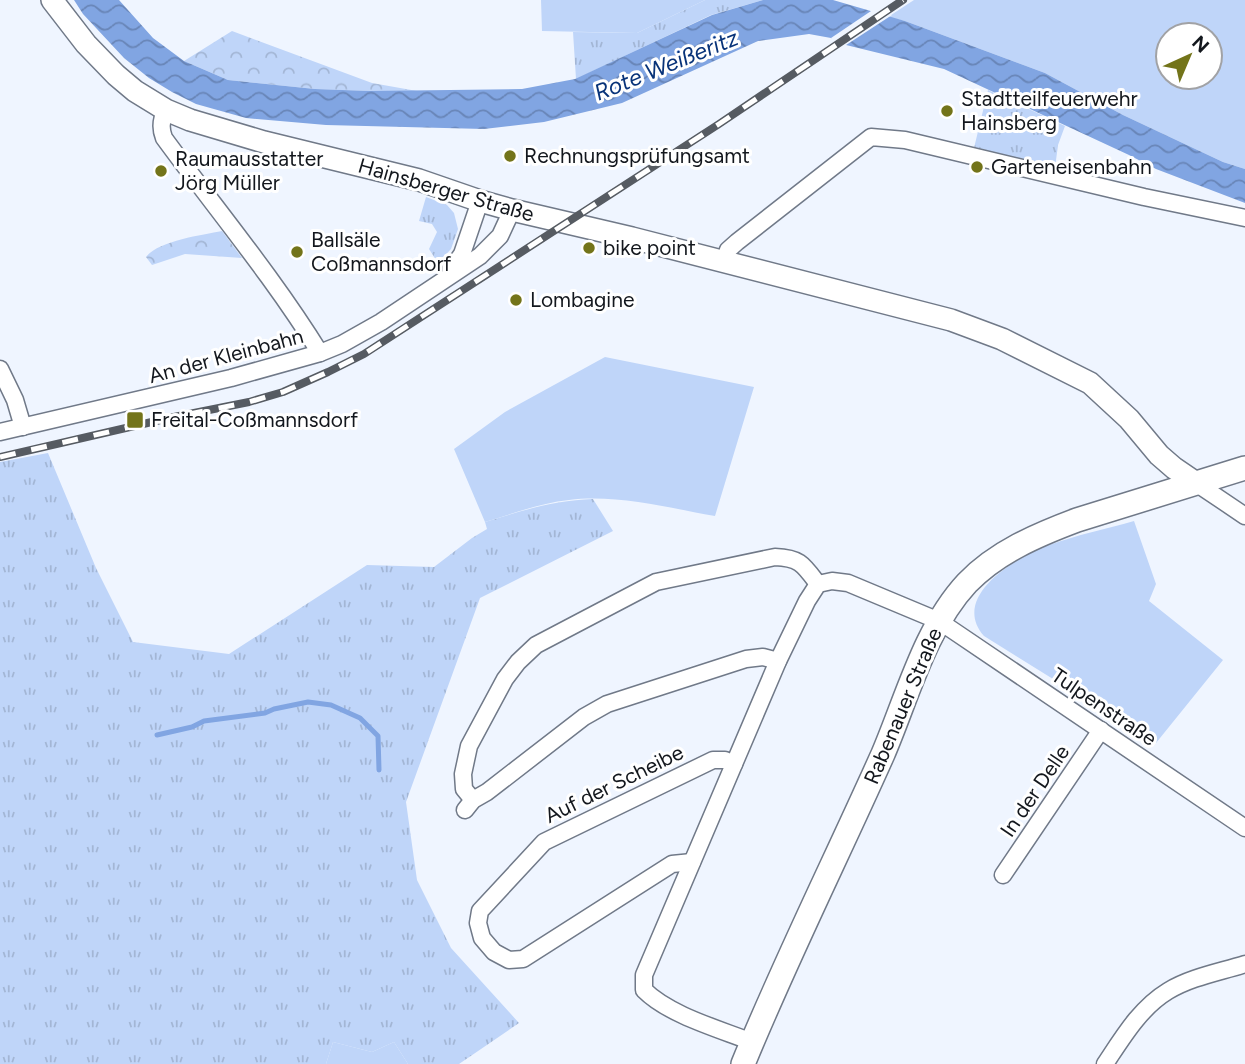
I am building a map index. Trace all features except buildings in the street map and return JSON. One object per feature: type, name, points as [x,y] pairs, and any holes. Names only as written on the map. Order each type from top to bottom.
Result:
[{"type":"main road","name":"Rabenauer Straße","points":[[743,1064],[939,621],[967,583],[996,558],[1025,542],[1077,520],[1245,468]]},
{"type":"street","name":"Hainsberger Straße","points":[[52,0],[86,44],[116,75],[135,91],[166,110],[190,120],[408,177],[512,210],[951,320],[1002,339],[1090,383],[1129,419],[1159,455],[1196,483]]},
{"type":"street","points":[[166,110],[161,119],[164,138],[243,240],[320,353]]},
{"type":"street","points":[[724,262],[728,250],[737,242],[871,137],[905,139],[1144,197],[1245,218]]},
{"type":"street","name":"An der Kleinbahn","points":[[446,278],[462,254],[480,201]]},
{"type":"street","name":"An der Kleinbahn","points":[[0,432],[231,378],[320,353],[342,344],[381,322],[480,256],[500,236],[512,210]]},
{"type":"street","points":[[0,369],[15,400],[23,427]]},
{"type":"street","points":[[1196,483],[1245,516]]},
{"type":"street","points":[[778,661],[763,657],[746,659],[607,705],[584,717],[468,805],[463,774],[469,746],[505,678],[536,645],[656,582],[775,557],[791,558],[803,563],[818,583]]},
{"type":"street","points":[[818,583],[848,583],[939,621]]},
{"type":"street","points":[[752,1042],[654,1000],[645,990],[644,975],[778,661],[818,583]]},
{"type":"street","name":"Tulpenstraße","points":[[939,621],[1245,828]]},
{"type":"street","name":"In der Delle","points":[[1003,875],[1101,730]]},
{"type":"street","name":"Auf der Scheibe","points":[[692,862],[672,864],[523,959],[509,960],[494,952],[482,938],[478,923],[480,911],[544,842],[713,760],[724,760],[733,764]]},
{"type":"street","points":[[1105,1064],[1129,1028],[1149,1005],[1170,990],[1198,978],[1245,964]]},
{"type":"green space","points":[[541,0],[705,0],[637,33],[542,31]]},
{"type":"green space","points":[[705,0],[763,0],[711,15],[576,79],[573,32],[637,33]]},
{"type":"green space","points":[[914,0],[1245,0],[1245,169],[1223,162],[1123,115],[1045,73],[888,17]]},
{"type":"green space","points":[[232,31],[372,83],[417,91],[315,89],[228,80],[184,61]]},
{"type":"green space","points":[[988,90],[1065,126],[1058,145],[1055,168],[974,148]]},
{"type":"green space","points":[[426,197],[447,205],[454,213],[458,229],[451,249],[438,263],[429,249],[437,232],[432,224],[419,221]]},
{"type":"green space","points":[[222,231],[242,258],[185,254],[152,265],[146,257],[152,251],[170,243]]},
{"type":"green space","points":[[605,357],[754,387],[715,516],[642,503],[587,499],[547,504],[485,522],[454,449],[505,412]]},
{"type":"green space","points":[[48,453],[96,568],[133,642],[229,654],[367,565],[434,567],[487,529],[485,522],[552,504],[593,499],[613,531],[480,598],[406,802],[417,880],[451,948],[519,1023],[459,1064],[408,1064],[394,1042],[372,1052],[333,1042],[326,1064],[0,1064],[0,462]]},
{"type":"green space","points":[[1134,521],[1156,584],[1149,601],[1223,660],[1156,743],[984,636],[975,621],[975,606],[981,593],[992,580],[1021,558],[1060,541]]},
{"type":"green space","points":[[333,1042],[372,1052],[394,1042],[408,1064],[326,1064]]},
{"type":"water","name":"Rote Weißeritz","points":[[74,0],[119,0],[153,38],[184,61],[228,80],[315,89],[370,91],[522,89],[575,79],[712,15],[763,0],[833,0],[905,21],[1045,73],[1123,115],[1223,162],[1245,169],[1245,203],[1156,169],[944,69],[809,34],[758,41],[622,103],[544,122],[484,129],[326,125],[246,118],[196,104],[149,78],[124,58],[83,14]]},
{"type":"pier","points":[[874,9],[892,15],[843,47],[835,44],[831,38]]},
{"type":"waterway","points":[[157,735],[192,727],[204,721],[265,713],[308,702],[331,705],[360,718],[378,736],[379,770]]},
{"type":"railway","points":[[0,457],[249,402],[283,392],[364,354],[719,124],[903,0]]},
{"type":"place","name":"Stadtteilfeuerwehr Hainsberg","points":[[947,111]]},
{"type":"place","name":"Rechnungsprüfungsamt","points":[[510,156]]},
{"type":"place","name":"Garteneisenbahn","points":[[977,167]]},
{"type":"place","name":"Raumausstatter Jörg Müller","points":[[161,171]]},
{"type":"place","name":"bike point","points":[[589,248]]},
{"type":"place","name":"Ballsäle Coßmannsdorf","points":[[297,252]]},
{"type":"place","name":"Lombagine","points":[[516,300]]},
{"type":"place","name":"Freital-Coßmannsdorf","points":[[135,420]]}]
